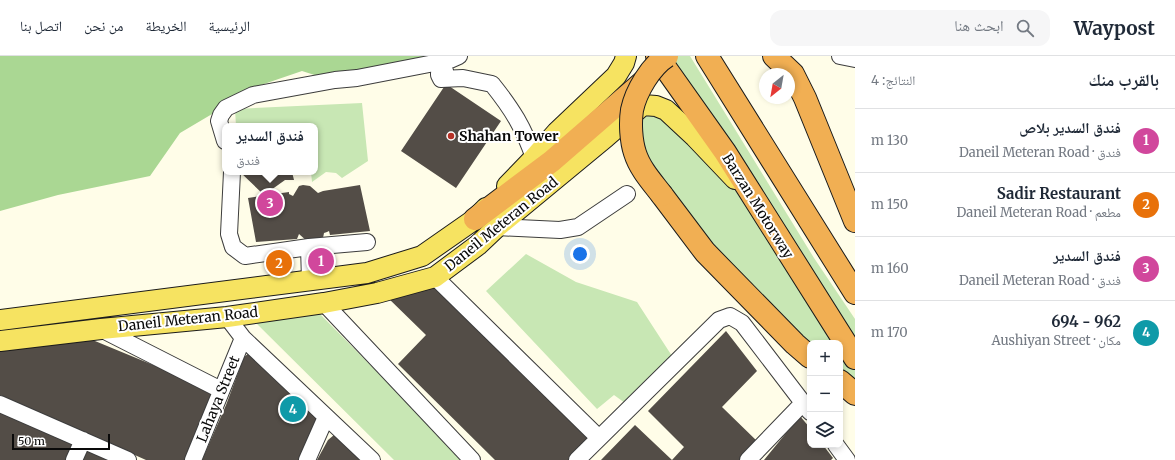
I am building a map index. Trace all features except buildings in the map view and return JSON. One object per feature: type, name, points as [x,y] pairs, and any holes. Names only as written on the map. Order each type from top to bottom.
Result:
[{"type":"highway","name":"Barzan Motorway","points":[[657,56],[725,152],[855,358]]},
{"type":"highway","points":[[475,220],[543,159],[643,82],[662,59],[667,56]]},
{"type":"highway","points":[[707,56],[855,293]]},
{"type":"highway","points":[[774,56],[793,74],[805,98],[855,221]]},
{"type":"highway","points":[[643,82],[632,110],[632,139],[635,153],[642,168],[705,252],[807,354]]},
{"type":"highway","points":[[843,384],[855,394]]},
{"type":"main road","points":[[543,159],[557,132],[616,76],[624,63],[626,56]]},
{"type":"main road","points":[[616,76],[633,70],[639,70],[646,74],[649,81],[649,87],[643,105],[656,106],[666,110],[695,137],[754,198]]},
{"type":"main road","name":"Daneil Meteran Road","points":[[0,341],[227,316],[324,303],[377,293],[435,277],[478,245],[497,227],[643,105]]},
{"type":"main road","name":"Daneil Meteran Road","points":[[4,318],[367,273],[422,256],[475,220]]},
{"type":"main road","points":[[271,285],[275,310]]},
{"type":"street","points":[[222,131],[219,121],[226,108],[253,95],[335,80],[357,78],[450,60],[459,56]]},
{"type":"street","points":[[840,56],[855,59]]},
{"type":"street","points":[[445,71],[439,73],[438,75],[441,79],[463,78],[492,84],[511,108],[527,137],[543,159]]},
{"type":"street","points":[[232,175],[229,234],[233,247],[245,256],[309,247],[367,242]]},
{"type":"street","points":[[497,227],[560,230],[578,227],[627,194]]},
{"type":"street","points":[[309,247],[310,280]]},
{"type":"street","points":[[435,277],[599,438]]},
{"type":"street","points":[[324,303],[472,460]]},
{"type":"street","points":[[227,316],[243,338],[372,460]]},
{"type":"street","points":[[577,460],[720,320],[730,316],[742,323],[806,407],[748,460]]},
{"type":"street","points":[[100,329],[221,390]]},
{"type":"street","name":"Lahaya Street","points":[[192,460],[243,338]]},
{"type":"street","points":[[0,404],[128,460]]},
{"type":"street","points":[[307,460],[326,417]]},
{"type":"street","points":[[74,460],[83,440]]},
{"type":"street","points":[[838,448],[847,460]]},
{"type":"green space","points":[[0,56],[468,56],[458,61],[397,73],[352,87],[302,71],[261,85],[180,133],[150,176],[58,195],[0,211]]},
{"type":"green space","points":[[670,56],[690,56],[814,258],[855,319],[855,350]]},
{"type":"green space","points":[[362,103],[368,161],[342,178],[336,173],[326,172],[312,182],[311,175],[318,175],[318,123],[236,123],[235,109]]},
{"type":"green space","points":[[643,105],[656,106],[754,198],[855,358],[855,394],[843,384],[843,340],[807,340],[807,344],[795,344],[635,153]]},
{"type":"green space","points":[[526,254],[576,282],[637,302],[672,356],[625,403],[614,395],[597,409],[486,291]]},
{"type":"green space","points":[[317,311],[464,460],[394,460],[254,321]]},
{"type":"place","name":"Shahan Tower","points":[[451,136]]},
{"type":"place","name":"فندق السدير","points":[[270,203]]},
{"type":"place","name":"فندق السدير بلاص","points":[[321,261]]},
{"type":"place","name":"Sadir Restaurant","points":[[279,263]]},
{"type":"place","name":"962 - 694","points":[[293,409]]}]
